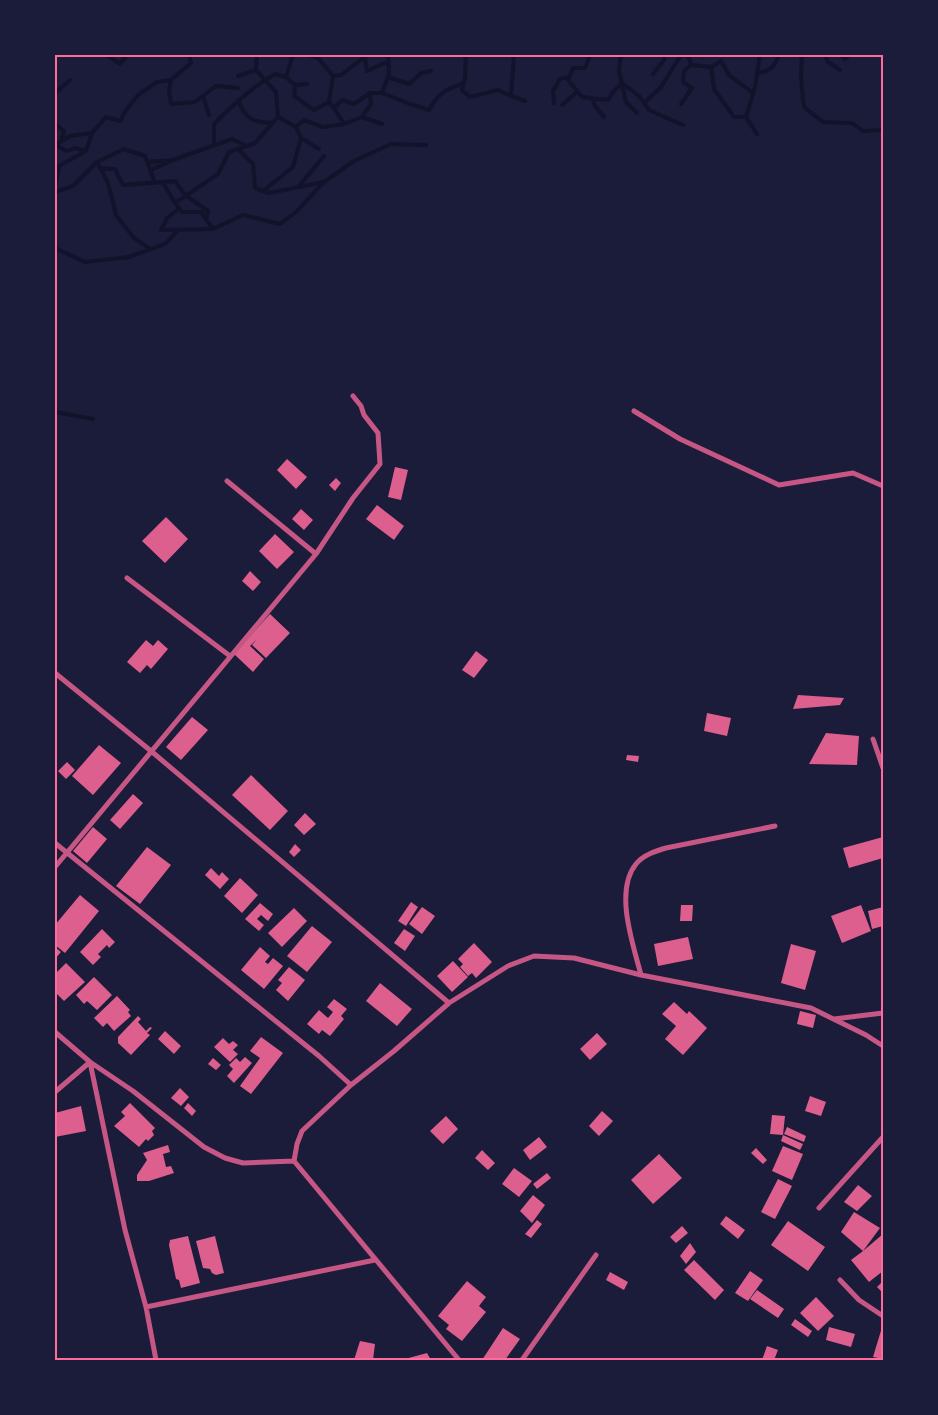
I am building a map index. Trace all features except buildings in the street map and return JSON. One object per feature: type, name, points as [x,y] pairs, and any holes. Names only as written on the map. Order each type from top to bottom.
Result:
[{"type":"street","points":[[55,867],[316,554],[353,498],[380,464],[378,433],[364,415],[361,406],[353,396]]},
{"type":"street","points":[[634,411],[680,439],[779,485],[853,472],[883,486]]},
{"type":"street","points":[[227,481],[316,554]]},
{"type":"street","points":[[127,578],[230,656]]},
{"type":"street","points":[[55,673],[151,751],[449,1003]]},
{"type":"street","points":[[873,738],[883,768]]},
{"type":"street","points":[[641,975],[625,905],[627,879],[636,862],[652,852],[666,848],[775,826]]},
{"type":"street","points":[[55,843],[319,1056],[351,1085]]},
{"type":"street","points":[[459,1360],[294,1161],[297,1144],[302,1132],[351,1085],[394,1051],[449,1003],[508,966],[534,956],[574,958],[641,975],[811,1008],[866,1035],[883,1046]]},
{"type":"street","points":[[834,1019],[883,1013]]},
{"type":"street","points":[[55,1032],[90,1062],[133,1091],[204,1147],[225,1158],[243,1162],[294,1161]]},
{"type":"street","points":[[55,1092],[90,1062]]},
{"type":"street","points":[[90,1062],[125,1230],[146,1307],[156,1360]]},
{"type":"street","points":[[818,1208],[883,1137]]},
{"type":"street","points":[[522,1360],[596,1255]]},
{"type":"street","points":[[146,1307],[375,1260]]},
{"type":"street","points":[[840,1280],[859,1300],[883,1316]]},
{"type":"waterway","points":[[107,55],[120,64],[127,55]]},
{"type":"waterway","points":[[55,187],[59,166],[86,151],[92,133],[106,117],[120,121],[138,95],[157,82],[171,80],[191,63],[189,55]]},
{"type":"waterway","points":[[257,55],[256,70],[276,92],[278,117]]},
{"type":"waterway","points":[[214,145],[214,124],[266,79],[275,74],[286,77],[293,55]]},
{"type":"waterway","points":[[309,55],[319,59],[333,76],[341,75],[367,55]]},
{"type":"waterway","points":[[388,55],[389,74],[382,93],[410,104],[429,110],[443,92],[464,83]]},
{"type":"waterway","points":[[466,55],[465,77],[462,90],[470,97],[498,90],[511,96]]},
{"type":"waterway","points":[[514,55],[511,96],[525,101]]},
{"type":"waterway","points":[[588,55],[590,56],[585,68],[573,68],[568,80],[582,97],[608,100],[622,83],[639,96],[649,110],[683,125]]},
{"type":"waterway","points":[[621,55],[619,70],[626,102],[637,113]]},
{"type":"waterway","points":[[653,74],[664,60],[665,55]]},
{"type":"waterway","points":[[644,103],[661,87],[681,55]]},
{"type":"waterway","points":[[688,55],[691,65],[711,67],[714,89],[734,117],[746,117],[757,134]]},
{"type":"waterway","points":[[746,117],[755,87],[760,55]]},
{"type":"waterway","points":[[757,73],[771,68],[779,55]]},
{"type":"waterway","points":[[800,55],[802,58],[801,76],[805,108],[823,122],[852,123],[863,131],[883,130]]},
{"type":"waterway","points":[[825,55],[828,62],[840,70]]},
{"type":"waterway","points":[[841,55],[845,59],[849,55]]},
{"type":"waterway","points":[[365,57],[367,71],[389,61]]},
{"type":"waterway","points":[[711,67],[721,61],[729,75],[753,93]]},
{"type":"waterway","points":[[681,104],[692,88],[683,82],[684,71],[691,65]]},
{"type":"waterway","points":[[238,76],[256,70]]},
{"type":"waterway","points":[[388,77],[409,84],[421,73],[431,71]]},
{"type":"waterway","points":[[295,85],[294,96],[314,110],[329,102],[333,76]]},
{"type":"waterway","points":[[286,77],[295,85],[307,84]]},
{"type":"waterway","points":[[554,103],[553,91],[560,79],[569,77]]},
{"type":"waterway","points":[[55,93],[70,80]]},
{"type":"waterway","points":[[171,80],[169,90],[171,104],[195,102],[216,86],[238,88]]},
{"type":"waterway","points":[[562,105],[577,92]]},
{"type":"waterway","points":[[329,102],[334,108],[342,100],[354,104],[370,93]]},
{"type":"waterway","points":[[362,117],[371,104],[370,93],[382,93]]},
{"type":"waterway","points":[[203,96],[209,115]]},
{"type":"waterway","points":[[592,98],[595,106],[604,117]]},
{"type":"waterway","points":[[238,100],[244,112],[251,119],[273,123]]},
{"type":"waterway","points":[[334,108],[344,124]]},
{"type":"waterway","points":[[163,183],[175,203],[218,174],[229,152],[255,143],[278,117],[296,127],[301,138],[319,149]]},
{"type":"waterway","points":[[296,127],[304,120],[323,127],[344,124],[362,117],[382,124]]},
{"type":"waterway","points":[[55,124],[64,131],[61,141]]},
{"type":"waterway","points":[[55,145],[70,136],[92,133]]},
{"type":"waterway","points":[[263,191],[293,167],[301,138]]},
{"type":"waterway","points":[[148,162],[173,160],[232,139],[246,146]]},
{"type":"waterway","points":[[179,209],[167,218],[161,230],[213,229],[243,215],[280,224],[296,212],[324,182],[354,161],[391,144],[426,145]]},
{"type":"waterway","points":[[55,145],[67,151],[75,148],[86,151]]},
{"type":"waterway","points":[[55,192],[73,186],[97,162],[124,149],[145,156],[155,183]]},
{"type":"waterway","points":[[238,149],[253,164],[255,188],[269,193],[324,182]]},
{"type":"waterway","points":[[299,186],[324,156]]},
{"type":"waterway","points":[[151,170],[171,161]]},
{"type":"waterway","points":[[97,162],[108,183],[116,215],[133,237],[150,249]]},
{"type":"waterway","points":[[100,168],[115,169],[123,185],[175,181],[185,195],[208,211],[206,220]]},
{"type":"waterway","points":[[175,203],[182,212],[201,212],[213,229]]},
{"type":"waterway","points":[[55,248],[85,262],[129,257],[165,244],[178,230]]},
{"type":"waterway","points":[[55,412],[93,419]]}]
